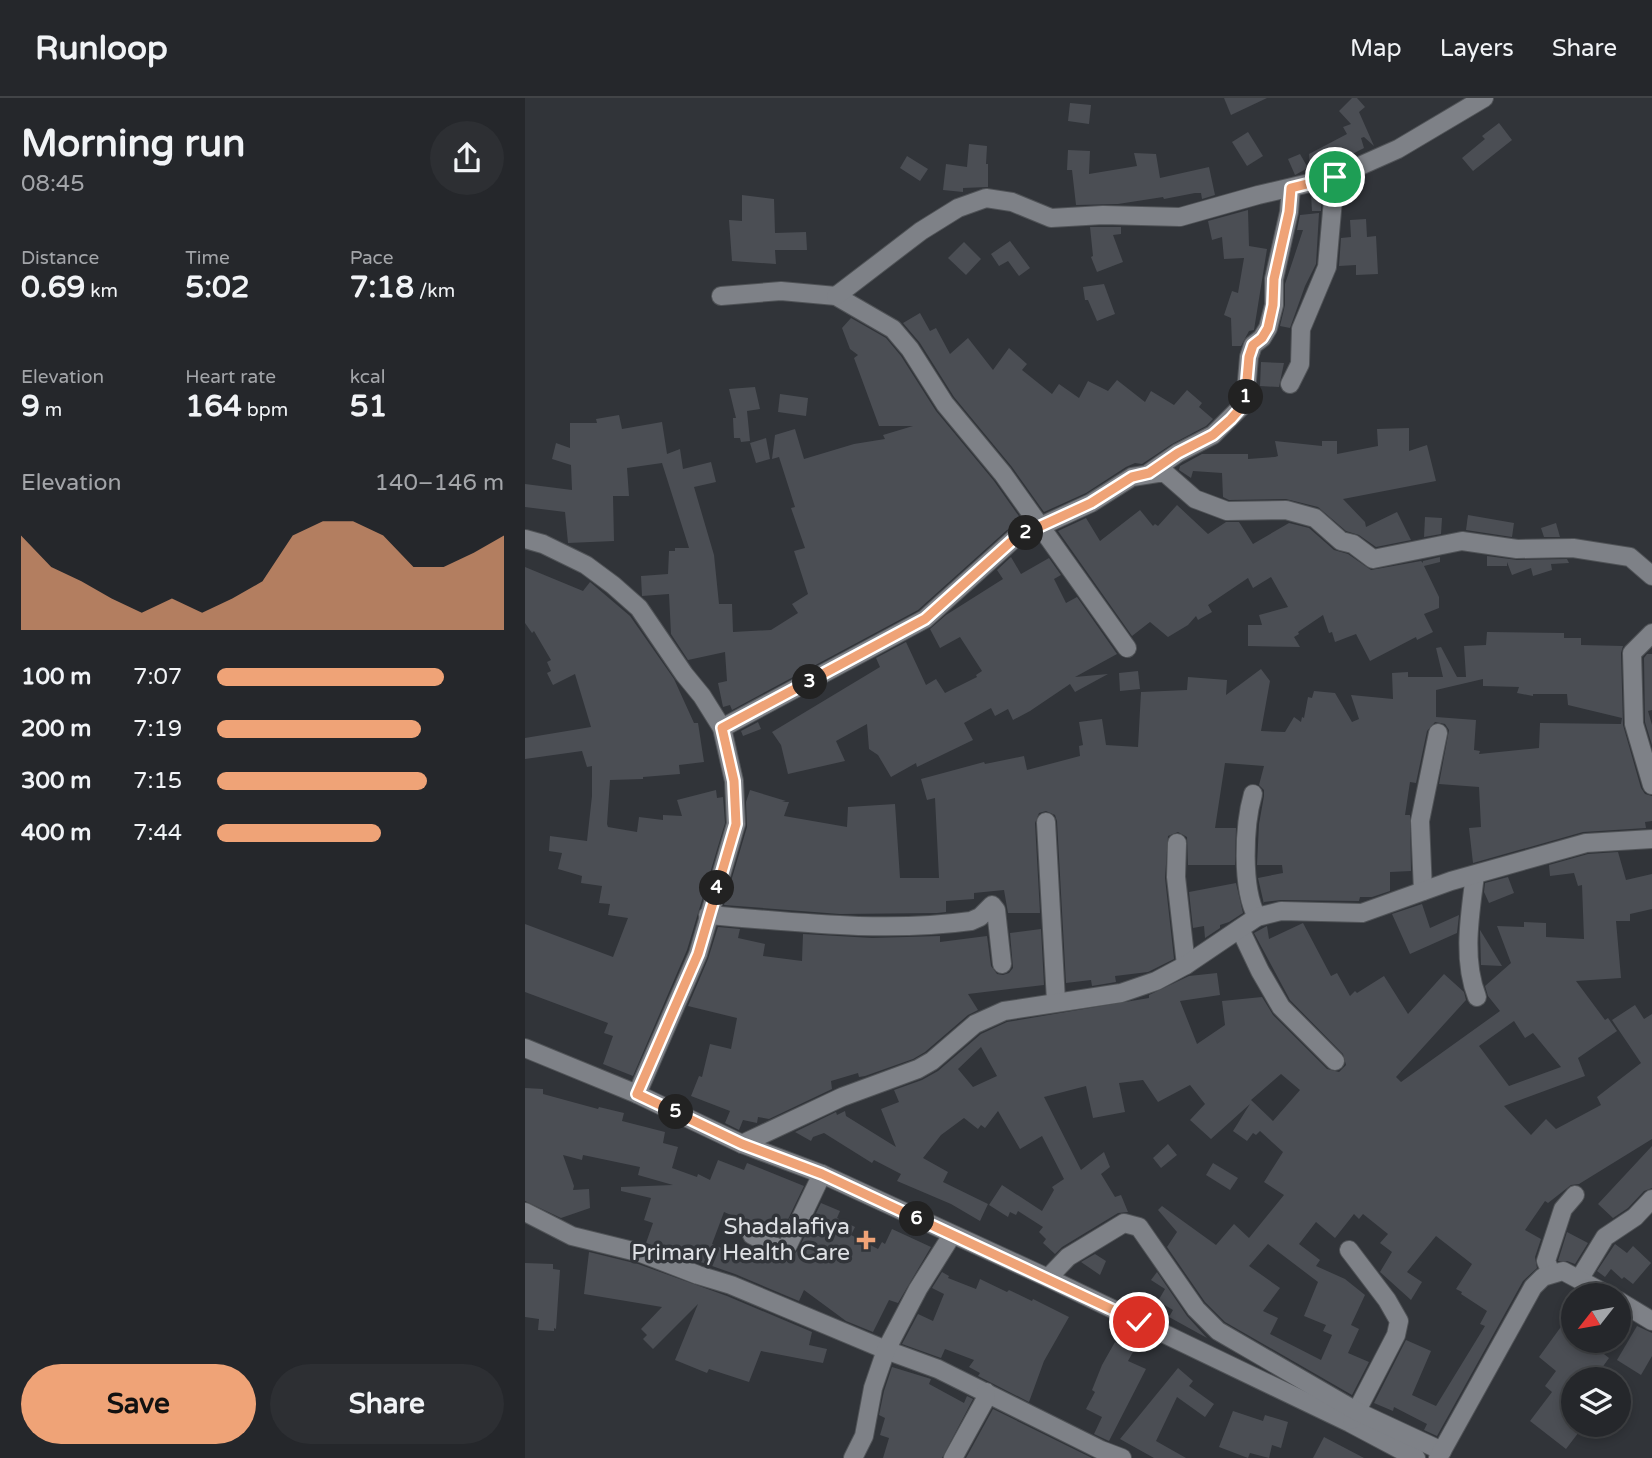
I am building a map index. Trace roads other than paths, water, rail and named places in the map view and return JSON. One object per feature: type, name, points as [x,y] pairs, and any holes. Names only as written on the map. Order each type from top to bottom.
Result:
[{"type":"street","points":[[836,296],[921,231],[958,208],[986,198],[1012,202],[1051,218],[1103,215],[1180,217],[1335,177],[1398,149],[1484,98]]},
{"type":"street","points":[[1290,384],[1300,364],[1301,328],[1327,267],[1335,177]]},
{"type":"street","points":[[1149,473],[1178,453],[1213,435],[1245,403],[1249,357],[1253,345],[1262,338],[1268,328],[1273,305],[1274,279],[1289,212],[1291,188]]},
{"type":"street","points":[[721,296],[781,291],[836,296],[893,329],[910,349],[946,404],[1042,526],[1127,649]]},
{"type":"street","points":[[722,728],[925,619],[1015,538],[1091,503],[1132,477],[1149,473],[1164,472],[1195,499],[1227,510],[1286,510],[1315,518],[1341,541],[1353,544],[1360,552],[1373,559],[1456,541],[1517,548],[1573,548],[1630,557],[1652,576]]},
{"type":"street","points":[[525,539],[544,544],[586,565],[614,585],[639,608],[722,728],[734,781],[736,824],[698,954],[637,1094]]},
{"type":"street","points":[[1652,634],[1632,653],[1632,685],[1634,724],[1652,785]]},
{"type":"street","points":[[1423,891],[1420,821],[1438,733]]},
{"type":"street","points":[[1253,794],[1245,831],[1249,894],[1257,917]]},
{"type":"street","points":[[1046,822],[1056,1001]]},
{"type":"street","points":[[742,1144],[842,1097],[918,1069],[932,1061],[975,1024],[1004,1010],[1121,993],[1156,981],[1187,965],[1257,917],[1281,911],[1362,913],[1423,891],[1586,843],[1652,839]]},
{"type":"street","points":[[1177,843],[1176,877],[1187,965]]},
{"type":"street","points":[[1475,876],[1469,932],[1470,980],[1477,997]]},
{"type":"street","points":[[708,915],[904,927],[971,921],[992,905],[996,910],[1002,964]]},
{"type":"street","points":[[1240,929],[1281,1006],[1335,1061]]},
{"type":"street","points":[[525,1048],[637,1094],[742,1144],[822,1174],[1440,1455],[1533,1287],[1543,1277],[1563,1270],[1588,1283]]},
{"type":"street","points":[[751,1236],[780,1249],[788,1245],[822,1174]]},
{"type":"street","points":[[1551,1273],[1546,1261],[1549,1251],[1563,1209],[1575,1195]]},
{"type":"street","points":[[1580,1278],[1605,1237],[1635,1217],[1652,1199]]},
{"type":"street","points":[[525,1212],[572,1236],[641,1253],[731,1285],[938,1369],[1122,1458]]},
{"type":"street","points":[[1048,1278],[1067,1256],[1124,1223],[1139,1227],[1196,1309],[1218,1331],[1416,1458]]},
{"type":"street","points":[[853,1458],[864,1436],[873,1388],[886,1350],[918,1289],[952,1235]]},
{"type":"street","points":[[1349,1250],[1387,1300],[1399,1321],[1396,1335],[1353,1417]]},
{"type":"street","points":[[1631,1308],[1652,1321]]},
{"type":"street","points":[[953,1458],[985,1400],[986,1392]]},
{"type":"place","name":"Shadalafiya Primary Health Care","points":[[866,1240]]}]
